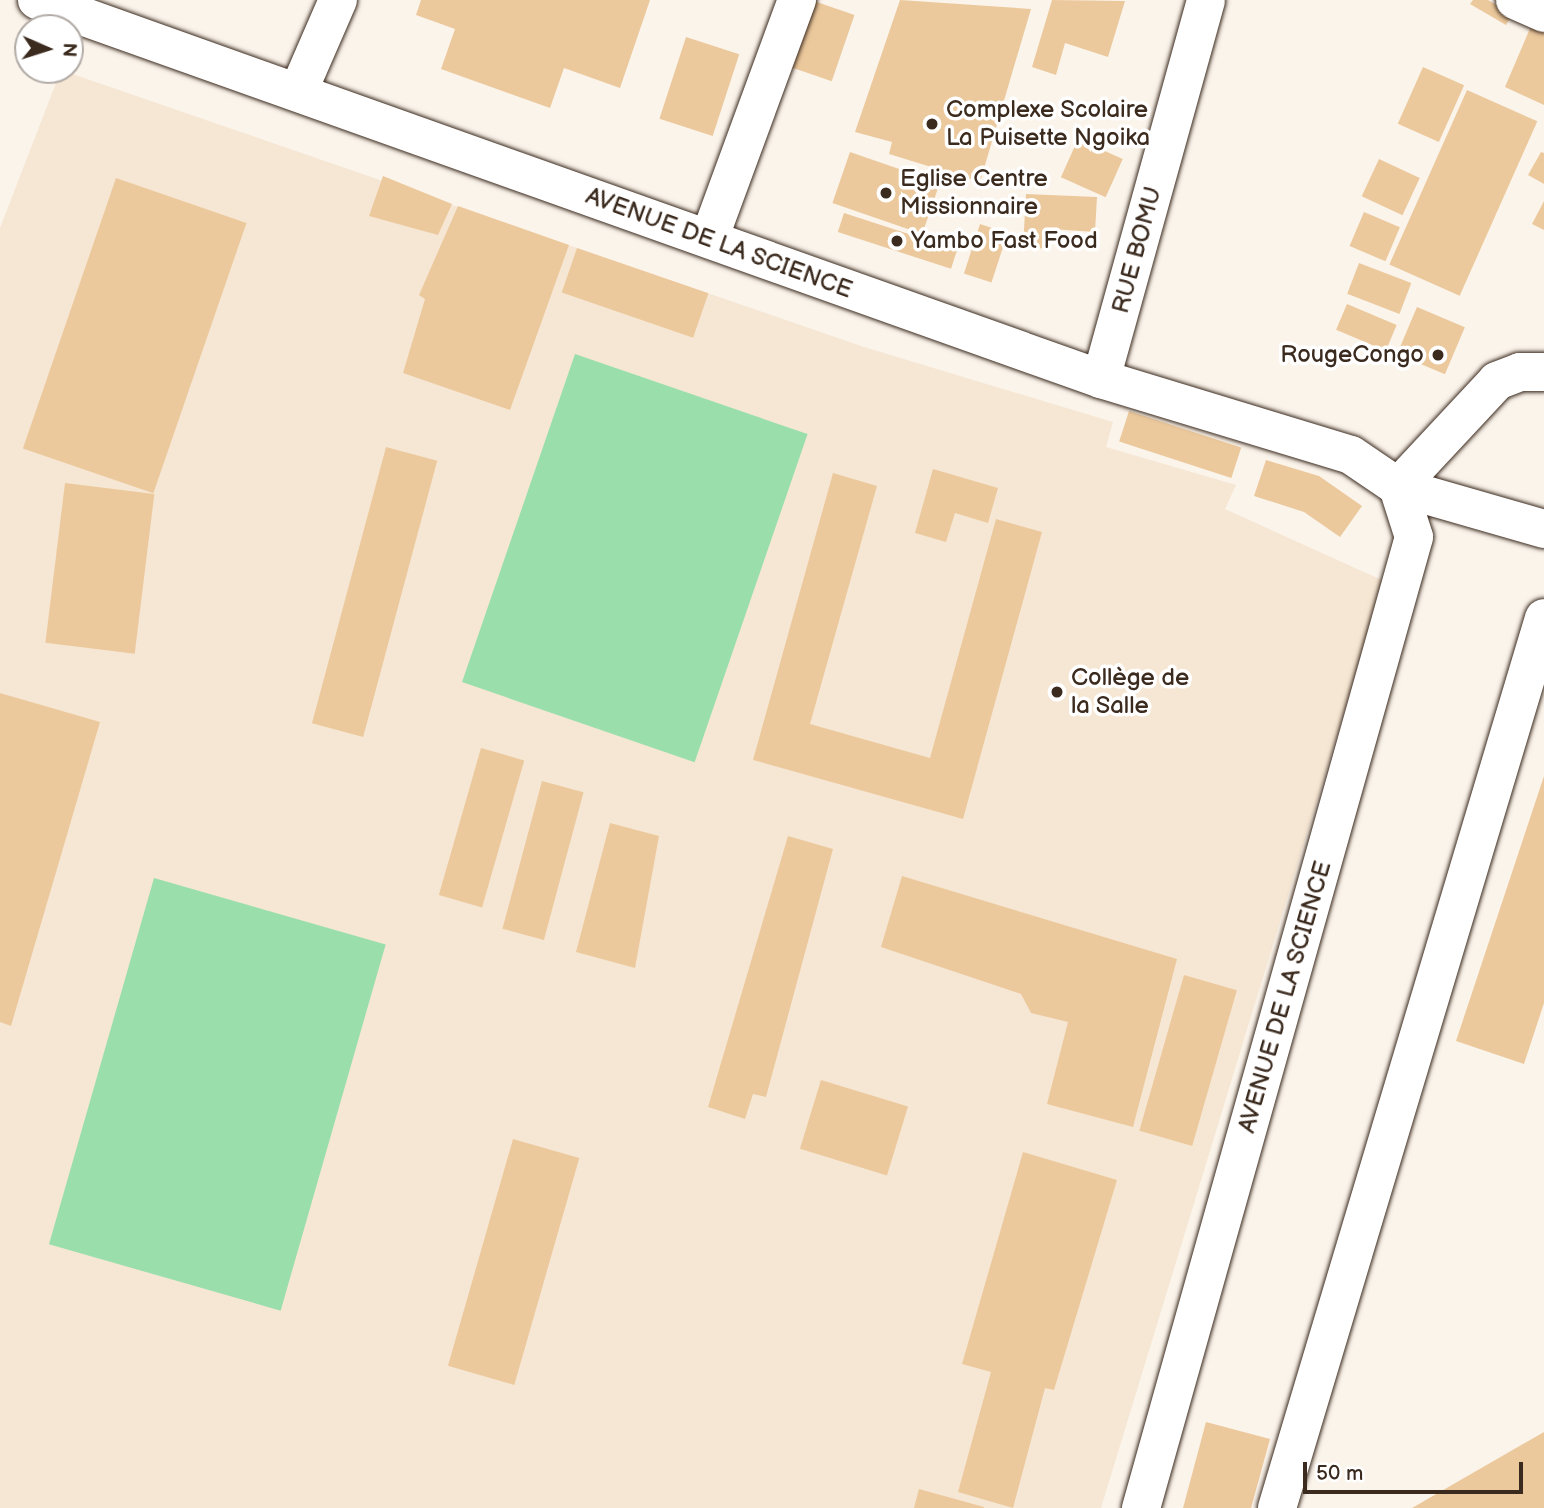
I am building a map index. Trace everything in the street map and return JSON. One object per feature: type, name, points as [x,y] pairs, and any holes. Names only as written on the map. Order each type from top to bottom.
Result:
[{"type":"street","points":[[298,92],[338,0]]},
{"type":"street","points":[[709,239],[797,0]]},
{"type":"street","name":"RUE BOMU","points":[[1101,379],[1206,0]]},
{"type":"street","points":[[1515,0],[1544,13]]},
{"type":"street","name":"AVENUE DE LA SCIENCE","points":[[54,3],[1101,379],[1351,456],[1398,487],[1414,537],[1141,1508]]},
{"type":"street","points":[[1544,372],[1497,381],[1398,487],[1544,529]]},
{"type":"street","points":[[1277,1508],[1544,618]]},
{"type":"shaded area","points":[[84,78],[864,347],[1113,422],[1106,447],[1236,485],[1225,509],[1384,581],[1101,1508],[0,1508],[0,228],[56,84],[84,84]]},
{"type":"green space","points":[[575,354],[808,434],[695,762],[462,682]]},
{"type":"green space","points":[[154,878],[386,944],[281,1311],[49,1244]]},
{"type":"building","points":[[421,0],[650,0],[620,88],[564,68],[550,108],[441,69],[455,29],[416,15]]},
{"type":"building","points":[[811,0],[854,15],[832,81],[788,66]]},
{"type":"building","points":[[900,0],[1031,9],[980,182],[889,154],[892,142],[855,132]]},
{"type":"building","points":[[1052,0],[1125,1],[1108,57],[1065,43],[1056,75],[1032,67]]},
{"type":"building","points":[[1473,0],[1488,0],[1512,14],[1506,25],[1470,4]]},
{"type":"building","points":[[1531,26],[1544,32],[1544,105],[1505,87]]},
{"type":"building","points":[[686,37],[739,54],[713,136],[659,119]]},
{"type":"building","points":[[1423,67],[1464,85],[1439,142],[1398,124]]},
{"type":"building","points":[[1467,90],[1537,121],[1460,296],[1389,264]]},
{"type":"building","points":[[1078,139],[1123,159],[1106,197],[1061,177]]},
{"type":"building","name":"Eglise Centre Missionnaire","points":[[850,152],[940,183],[922,234],[832,203]]},
{"type":"building","points":[[1541,152],[1544,153],[1544,184],[1528,175]]},
{"type":"building","points":[[1379,159],[1420,178],[1402,215],[1362,196]]},
{"type":"building","points":[[383,176],[452,204],[438,235],[369,216]]},
{"type":"building","points":[[116,178],[246,223],[153,493],[23,448]]},
{"type":"building","points":[[1026,194],[1097,197],[1095,232],[1051,229],[1050,249],[1023,247]]},
{"type":"building","points":[[1544,201],[1544,230],[1532,224]]},
{"type":"building","points":[[458,206],[569,245],[510,410],[403,373],[425,299],[419,295]]},
{"type":"building","points":[[1364,212],[1400,227],[1385,261],[1350,246]]},
{"type":"building","name":"Yambo Fast Food","points":[[844,213],[957,250],[951,269],[838,232]]},
{"type":"building","points":[[980,224],[1008,233],[992,282],[964,273]]},
{"type":"building","points":[[577,248],[708,293],[693,338],[562,292]]},
{"type":"building","points":[[1359,263],[1411,283],[1399,314],[1347,294]]},
{"type":"building","points":[[1347,304],[1397,325],[1386,351],[1336,330]]},
{"type":"building","points":[[1417,307],[1465,327],[1445,374],[1397,354]]},
{"type":"building","points":[[1129,411],[1241,447],[1231,478],[1119,441]]},
{"type":"building","points":[[386,447],[437,461],[363,737],[312,723]]},
{"type":"building","points":[[1266,460],[1319,476],[1362,506],[1340,537],[1304,512],[1254,496]]},
{"type":"building","points":[[933,469],[998,488],[988,523],[955,513],[946,542],[915,533]]},
{"type":"building","points":[[833,473],[877,486],[810,724],[930,758],[996,519],[1042,532],[963,819],[753,760]]},
{"type":"building","points":[[65,483],[154,494],[135,654],[45,643]]},
{"type":"building","points":[[0,693],[100,722],[11,1026],[0,1022]]},
{"type":"building","points":[[481,748],[524,760],[482,907],[439,895]]},
{"type":"building","points":[[1544,776],[1544,1003],[1524,1064],[1456,1041]]},
{"type":"building","points":[[542,781],[584,792],[544,940],[502,929]]},
{"type":"building","points":[[610,823],[659,836],[635,968],[576,952]]},
{"type":"building","points":[[788,836],[833,849],[766,1097],[753,1094],[745,1119],[708,1107]]},
{"type":"building","points":[[902,876],[1177,959],[1133,1127],[1047,1104],[1068,1022],[1031,1013],[1021,994],[881,947]]},
{"type":"building","points":[[1184,975],[1237,990],[1192,1146],[1139,1131]]},
{"type":"building","points":[[821,1080],[908,1107],[887,1175],[800,1149]]},
{"type":"building","points":[[513,1139],[579,1158],[514,1385],[448,1366]]},
{"type":"building","points":[[1023,1152],[1117,1180],[1054,1390],[1045,1388],[1013,1508],[958,1492],[991,1372],[962,1364]]},
{"type":"building","points":[[1206,1422],[1270,1439],[1251,1508],[1183,1508]]},
{"type":"building","points":[[1544,1432],[1544,1508],[1412,1508]]},
{"type":"building","points":[[919,1489],[984,1507],[984,1508],[914,1508]]},
{"type":"place","name":"Complexe Scolaire La Puisette Ngoika","points":[[932,124]]},
{"type":"place","name":"Eglise Centre Missionnaire","points":[[886,193]]},
{"type":"place","name":"Yambo Fast Food","points":[[897,241]]},
{"type":"place","name":"RougeCongo","points":[[1438,355]]},
{"type":"place","name":"Collège de la Salle","points":[[1057,692]]}]
